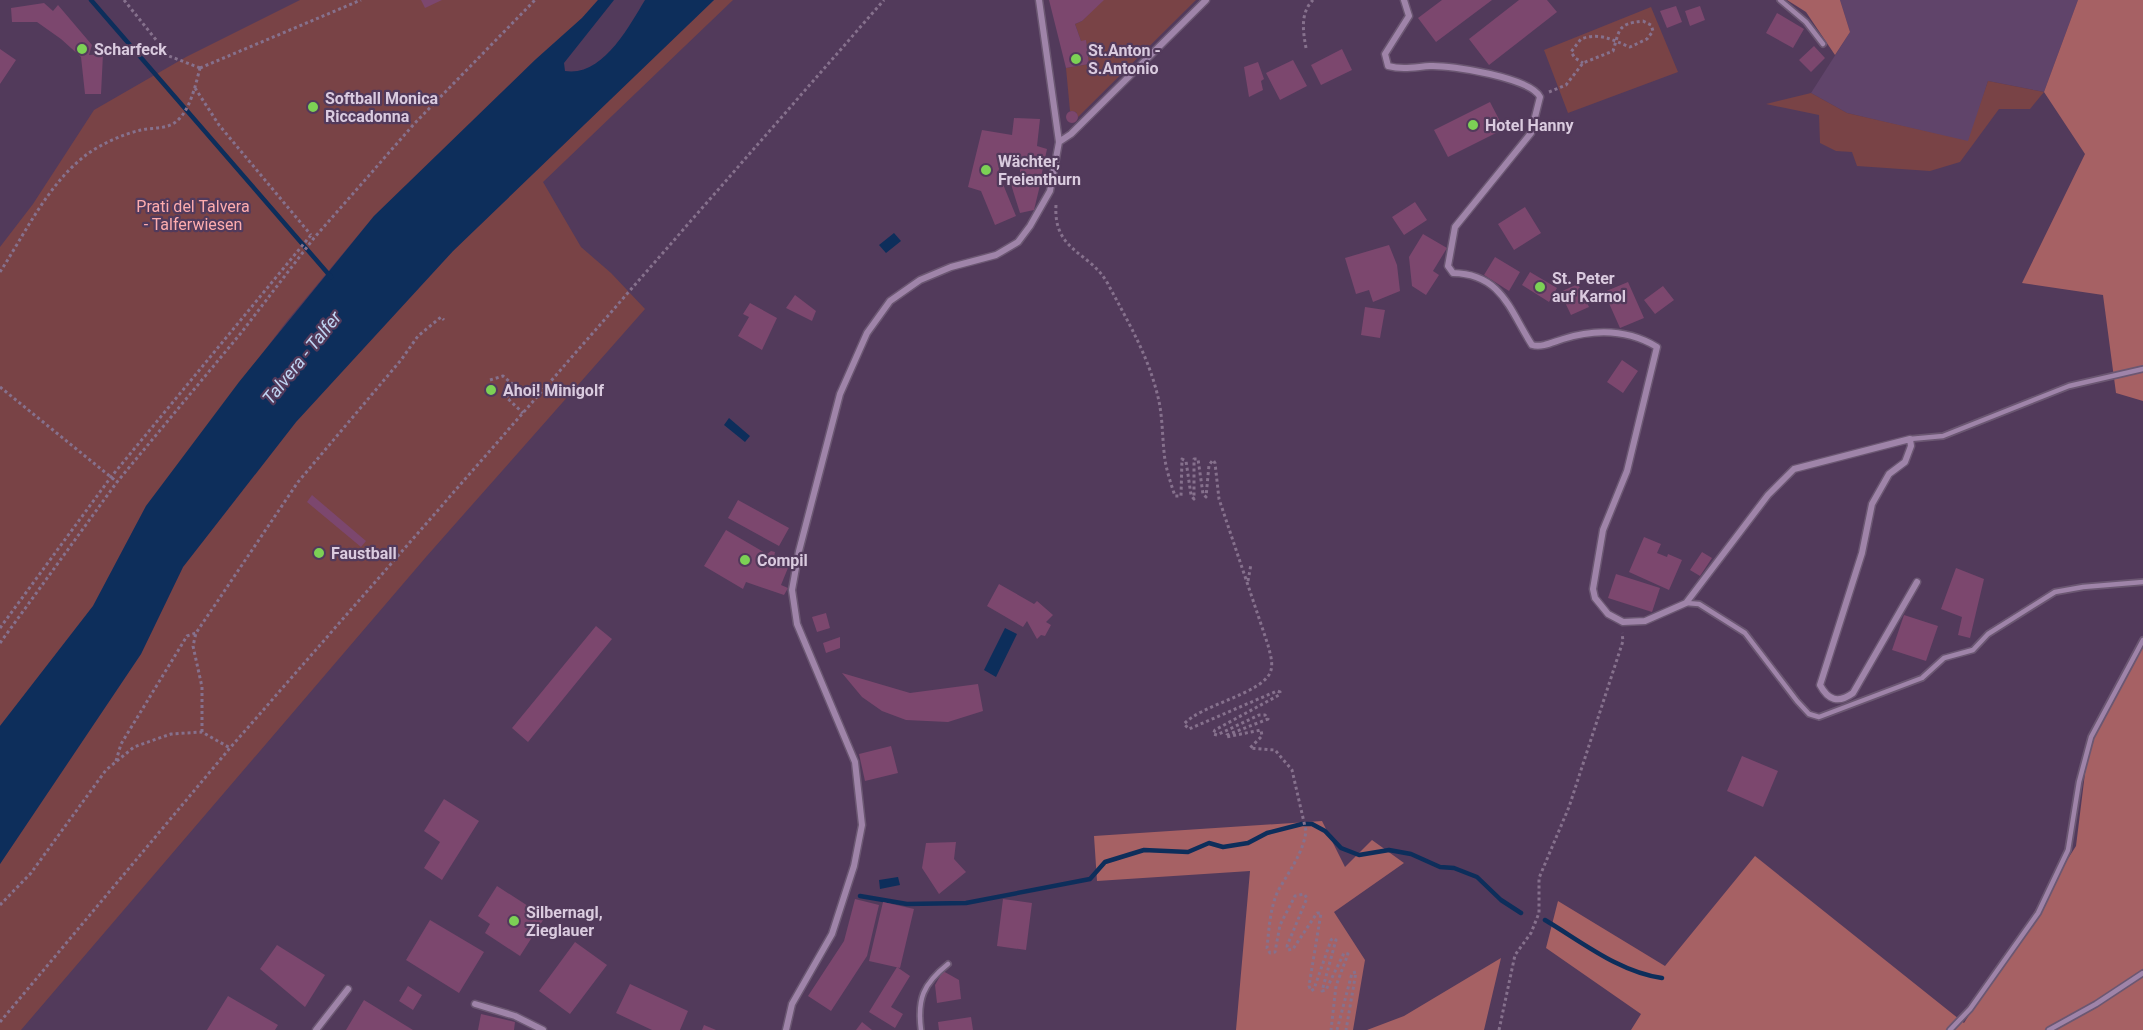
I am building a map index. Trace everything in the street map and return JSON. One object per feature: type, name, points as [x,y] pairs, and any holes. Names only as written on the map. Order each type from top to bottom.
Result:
[{"type":"street","points":[[786,1030],[792,1004],[832,934],[854,866],[862,825],[855,762],[797,624],[792,590],[799,551],[840,394],[867,333],[890,301],[920,280],[951,267],[996,255],[1018,242],[1050,191],[1059,142],[1039,0]]},
{"type":"street","points":[[1059,142],[1071,134],[1206,0]]},
{"type":"street","points":[[1404,0],[1409,16],[1385,54],[1388,66],[1398,69],[1430,66],[1471,70],[1518,82],[1534,88],[1539,94],[1535,125],[1531,133],[1455,227],[1448,266],[1453,273],[1480,277],[1492,287],[1515,312],[1532,345],[1545,345],[1599,331],[1632,335],[1657,347],[1627,471],[1603,530],[1593,589],[1595,598],[1608,614],[1623,622],[1645,621],[1686,603],[1768,495],[1794,469],[1910,439],[1911,446],[1905,462],[1890,474],[1872,504],[1862,553],[1820,685],[1826,696],[1833,700],[1845,699],[1852,693],[1917,582]]},
{"type":"street","points":[[316,1030],[348,989]]},
{"type":"street","points":[[475,1004],[515,1016],[543,1030]]},
{"type":"lane","points":[[1780,0],[1806,22],[1822,44]]},
{"type":"lane","points":[[1910,439],[1943,436],[2069,386],[2143,369]]},
{"type":"lane","points":[[1686,603],[1699,604],[1745,633],[1809,714],[1819,717],[1916,681],[1950,655],[1973,650],[1988,634],[2055,592],[2076,587],[2143,582]]},
{"type":"lane","points":[[1950,1030],[1970,1009],[2038,913],[2068,850],[2086,752],[2143,640]]},
{"type":"lane","points":[[1845,699],[1848,707]]},
{"type":"lane","points":[[921,1030],[918,1009],[925,987],[948,964]]},
{"type":"lane","points":[[2049,1030],[2096,1004],[2143,973]]},
{"type":"path","points":[[124,0],[169,56],[200,68],[361,0]]},
{"type":"path","points":[[0,628],[111,477],[312,236],[415,123],[535,0]]},
{"type":"path","points":[[0,1023],[230,748],[884,0]]},
{"type":"path","points":[[1306,48],[1303,30],[1304,12],[1313,0]]},
{"type":"path","points":[[1539,94],[1566,85],[1583,63],[1613,51],[1614,41],[1621,27],[1643,21],[1651,26],[1653,31],[1641,43],[1630,47],[1614,41],[1605,36],[1581,39],[1572,52],[1575,58],[1583,63]]},
{"type":"path","points":[[0,273],[59,179],[88,153],[122,136],[141,130],[166,128],[180,119],[195,88],[200,68]]},
{"type":"path","points":[[195,88],[219,125],[312,236]]},
{"type":"path","points":[[1056,202],[1055,213],[1067,245],[1083,256],[1106,281],[1146,355],[1159,399],[1165,463],[1175,496],[1181,496],[1180,462],[1183,458],[1192,498],[1196,493],[1193,462],[1195,458],[1199,462],[1203,494],[1208,496],[1209,465],[1213,460],[1219,499],[1268,645],[1272,666],[1269,675],[1257,685],[1184,724],[1189,729],[1277,691],[1280,692],[1279,695],[1215,730],[1213,734],[1217,735],[1260,715],[1265,715],[1268,719],[1226,737],[1263,731],[1250,748],[1272,748],[1288,764],[1296,783],[1305,825],[1305,840],[1298,858],[1274,901],[1267,948],[1270,953],[1275,952],[1284,915],[1295,896],[1304,894],[1305,904],[1287,946],[1288,950],[1293,949],[1317,913],[1321,913],[1309,986],[1311,991],[1314,989],[1331,940],[1336,940],[1322,991],[1326,990],[1344,952],[1348,954],[1336,986],[1331,1030]]},
{"type":"path","points":[[0,643],[117,482],[241,333],[298,259],[312,236]]},
{"type":"path","points":[[202,732],[202,687],[193,646],[196,633],[298,482],[401,360],[418,336],[441,317],[444,320]]},
{"type":"path","points":[[490,380],[503,376],[516,387],[506,397],[524,413]]},
{"type":"path","points":[[0,387],[117,482]]},
{"type":"path","points":[[1247,582],[1251,564]]},
{"type":"path","points":[[1499,1030],[1515,954],[1531,933],[1539,913],[1539,878],[1569,807],[1620,652],[1623,641],[1621,629],[1623,622]]},
{"type":"path","points":[[115,763],[121,744],[187,636],[196,633]]},
{"type":"path","points":[[0,904],[31,873],[106,770],[134,747],[171,734],[202,732],[230,748]]},
{"type":"path","points":[[1337,1030],[1342,1004],[1354,972],[1357,975],[1346,1030]]},
{"type":"shaded area","points":[[1787,0],[1840,0],[1850,32],[1835,55],[1806,12]]},
{"type":"shaded area","points":[[1840,0],[2078,0],[2044,92],[1988,81],[1969,142],[1847,113],[1811,93],[1850,32]]},
{"type":"shaded area","points":[[2078,0],[2143,0],[2143,401],[2116,393],[2103,295],[2022,283],[2085,154],[2044,92]]},
{"type":"shaded area","points":[[2143,639],[2143,1030],[1631,1030],[1641,1014],[1546,948],[1558,901],[1665,966],[1755,856],[1964,1023],[2076,846],[2088,749]]},
{"type":"shaded area","points":[[1322,821],[1345,867],[1372,840],[1404,863],[1334,912],[1365,960],[1353,1030],[1236,1030],[1250,871],[1097,881],[1094,836]]},
{"type":"shaded area","points":[[1501,958],[1484,1030],[1367,1030],[1404,1016]]},
{"type":"green space","name":"Prati del Talvera - Talferwiesen","points":[[300,0],[598,0],[582,18],[535,60],[374,216],[287,321],[146,506],[93,606],[0,726],[0,247],[33,204],[94,110],[186,57]]},
{"type":"green space","points":[[714,0],[733,0],[543,182],[581,247],[611,273],[645,309],[426,557],[21,1030],[0,1030],[0,864],[141,654],[183,567],[296,422],[453,251]]},
{"type":"green space","points":[[1102,0],[1196,0],[1078,117],[1076,112],[1070,111],[1066,68],[1089,64],[1086,41],[1081,41],[1075,24],[1082,21]]},
{"type":"green space","points":[[1651,7],[1678,72],[1568,113],[1544,50]]},
{"type":"green space","points":[[1988,81],[2044,92],[2030,109],[1999,109],[1960,162],[1930,171],[1857,166],[1852,152],[1836,151],[1820,143],[1819,115],[1766,104],[1811,93],[1847,113],[1968,141]]},
{"type":"water","name":"Talvera - Talfer","points":[[598,0],[614,0],[564,63],[565,71],[579,71],[603,58],[623,35],[645,0],[714,0],[453,251],[296,422],[183,567],[141,654],[0,864],[0,726],[93,606],[146,506],[239,382],[374,216],[535,60],[582,18]]},
{"type":"water","points":[[894,233],[901,241],[886,253],[879,245]]},
{"type":"water","points":[[729,418],[750,436],[745,442],[724,425]]},
{"type":"water","points":[[1005,628],[1017,634],[996,677],[984,670]]},
{"type":"water","points":[[898,877],[900,885],[880,889],[879,880]]},
{"type":"building","points":[[421,0],[442,0],[425,8]]},
{"type":"building","points":[[1049,0],[1104,0],[1082,21],[1075,24],[1081,41],[1086,40],[1089,64],[1066,68]]},
{"type":"building","points":[[1442,0],[1492,0],[1436,42],[1418,18]]},
{"type":"building","points":[[1519,0],[1547,0],[1557,12],[1489,65],[1469,39]]},
{"type":"building","name":"Scharfeck","points":[[44,3],[53,11],[58,5],[92,45],[89,55],[103,54],[101,94],[85,94],[81,57],[61,39],[37,22],[12,22],[11,8]]},
{"type":"building","points":[[1676,6],[1682,22],[1667,28],[1660,11]]},
{"type":"building","points":[[1700,6],[1705,20],[1690,26],[1685,11]]},
{"type":"building","points":[[1777,13],[1804,29],[1793,48],[1766,33]]},
{"type":"building","points":[[1814,46],[1825,58],[1811,72],[1799,60]]},
{"type":"building","points":[[0,49],[16,60],[0,84]]},
{"type":"building","points":[[1342,49],[1352,70],[1321,85],[1311,65]]},
{"type":"building","points":[[1293,60],[1307,86],[1280,100],[1266,73]]},
{"type":"building","points":[[1258,62],[1264,79],[1261,81],[1263,90],[1249,97],[1244,67]]},
{"type":"building","points":[[1490,102],[1504,129],[1448,157],[1434,130]]},
{"type":"building","points":[[1074,111],[1078,117],[1074,123],[1070,123],[1066,115]]},
{"type":"building","name":"Wächter, Freienthurn","points":[[1014,118],[1040,119],[1037,146],[1047,149],[1041,177],[1020,174],[1020,167],[1001,163],[998,172],[1016,216],[995,225],[981,191],[968,187],[982,130],[1012,135]]},
{"type":"building","points":[[1009,178],[1041,181],[1034,210],[1020,213]]},
{"type":"building","points":[[1415,202],[1427,220],[1404,235],[1392,217]]},
{"type":"building","points":[[1525,207],[1541,233],[1514,250],[1498,224]]},
{"type":"building","points":[[1423,234],[1447,248],[1433,271],[1439,275],[1426,295],[1412,286],[1409,257]]},
{"type":"building","points":[[1389,245],[1397,265],[1400,291],[1373,302],[1369,290],[1356,294],[1345,258]]},
{"type":"building","points":[[1495,257],[1520,272],[1509,291],[1484,275]]},
{"type":"building","name":"St. Peter auf Karnol","points":[[1530,272],[1557,288],[1549,302],[1522,285]]},
{"type":"building","points":[[1628,282],[1644,318],[1620,328],[1604,292]]},
{"type":"building","points":[[1578,284],[1589,307],[1571,315],[1560,292]]},
{"type":"building","points":[[1663,286],[1674,300],[1655,314],[1644,300]]},
{"type":"building","points":[[795,295],[816,311],[812,321],[786,308]]},
{"type":"building","points":[[750,303],[777,318],[762,350],[738,336],[749,317],[743,314]]},
{"type":"building","points":[[1365,307],[1385,310],[1380,338],[1361,335]]},
{"type":"building","points":[[1622,360],[1638,371],[1623,393],[1607,382]]},
{"type":"building","points":[[312,495],[366,541],[361,547],[307,502]]},
{"type":"building","points":[[738,500],[789,528],[779,546],[728,518]]},
{"type":"building","name":"Compil","points":[[726,530],[767,554],[771,551],[775,552],[774,557],[790,563],[781,585],[788,588],[784,595],[746,582],[743,589],[704,566]]},
{"type":"building","points":[[1644,537],[1661,544],[1657,553],[1667,557],[1668,554],[1682,560],[1669,590],[1629,572]]},
{"type":"building","points":[[1702,552],[1712,558],[1700,576],[1690,570]]},
{"type":"building","points":[[1956,568],[1984,579],[1970,638],[1958,635],[1962,617],[1941,609]]},
{"type":"building","points":[[1616,574],[1660,588],[1652,612],[1608,598]]},
{"type":"building","points":[[999,584],[1034,604],[1037,601],[1053,615],[1046,622],[1051,625],[1045,636],[1041,635],[1037,639],[1027,621],[1023,627],[987,606]]},
{"type":"building","points":[[826,613],[830,628],[817,632],[812,617]]},
{"type":"building","points":[[1904,615],[1938,626],[1926,661],[1892,650]]},
{"type":"building","points":[[596,626],[612,639],[528,742],[512,728]]},
{"type":"building","points":[[840,637],[840,648],[826,653],[823,643]]},
{"type":"building","points":[[842,673],[910,693],[978,684],[983,711],[948,722],[906,720],[882,711],[862,697]]},
{"type":"building","points":[[891,746],[898,773],[865,781],[859,754]]},
{"type":"building","points":[[1742,756],[1778,771],[1763,807],[1727,791]]},
{"type":"building","points":[[444,799],[479,821],[442,880],[424,868],[440,842],[424,831]]},
{"type":"building","points":[[956,842],[954,859],[966,872],[939,894],[922,868],[926,843]]},
{"type":"building","name":"Silbernagl, Zieglauer","points":[[497,886],[545,917],[520,956],[485,933],[490,924],[478,916]]},
{"type":"building","points":[[855,899],[879,905],[867,956],[831,1011],[808,996],[844,941]]},
{"type":"building","points":[[1003,899],[1032,903],[1026,950],[997,946]]},
{"type":"building","points":[[883,902],[914,909],[900,968],[869,961]]},
{"type":"building","points":[[430,920],[484,952],[459,993],[406,960]]},
{"type":"building","points":[[575,942],[607,965],[570,1014],[539,991]]},
{"type":"building","points":[[277,945],[325,975],[305,1007],[260,969]]},
{"type":"building","points":[[897,967],[910,976],[891,1007],[903,1014],[895,1028],[869,1012]]},
{"type":"building","points":[[943,971],[959,980],[961,999],[937,1003],[935,985]]},
{"type":"building","points":[[630,984],[688,1011],[680,1030],[652,1030],[616,1013]]},
{"type":"building","points":[[408,986],[422,995],[413,1010],[399,1001]]},
{"type":"building","points":[[228,996],[278,1025],[275,1030],[207,1030]]},
{"type":"building","points":[[364,1000],[413,1030],[346,1030]]},
{"type":"building","points":[[481,1014],[515,1022],[514,1030],[478,1030]]},
{"type":"building","points":[[971,1017],[973,1030],[939,1030],[938,1022]]},
{"type":"building","points":[[862,1022],[872,1030],[856,1030]]},
{"type":"building","points":[[704,1025],[716,1030],[702,1030]]},
{"type":"waterway","points":[[91,0],[331,277]]},
{"type":"waterway","points":[[860,896],[907,904],[966,903],[1090,879],[1105,862],[1144,850],[1188,852],[1209,843],[1223,847],[1248,843],[1267,833],[1302,824],[1312,824],[1325,831],[1341,848],[1359,855],[1389,850],[1411,854],[1440,867],[1454,868],[1477,877],[1501,900],[1521,913]]},
{"type":"waterway","points":[[1545,920],[1616,963],[1646,975],[1662,978]]},
{"type":"place","name":"Scharfeck","points":[[82,49]]},
{"type":"place","name":"St.Anton - S.Antonio","points":[[1076,59]]},
{"type":"place","name":"Softball Monica Riccadonna","points":[[313,107]]},
{"type":"place","name":"Hotel Hanny","points":[[1473,125]]},
{"type":"place","name":"Wächter, Freienthurn","points":[[986,170]]},
{"type":"place","name":"St. Peter auf Karnol","points":[[1540,287]]},
{"type":"place","name":"Ahoi! Minigolf","points":[[491,390]]},
{"type":"place","name":"Faustball","points":[[319,553]]},
{"type":"place","name":"Compil","points":[[745,560]]},
{"type":"place","name":"Silbernagl, Zieglauer","points":[[514,921]]}]
